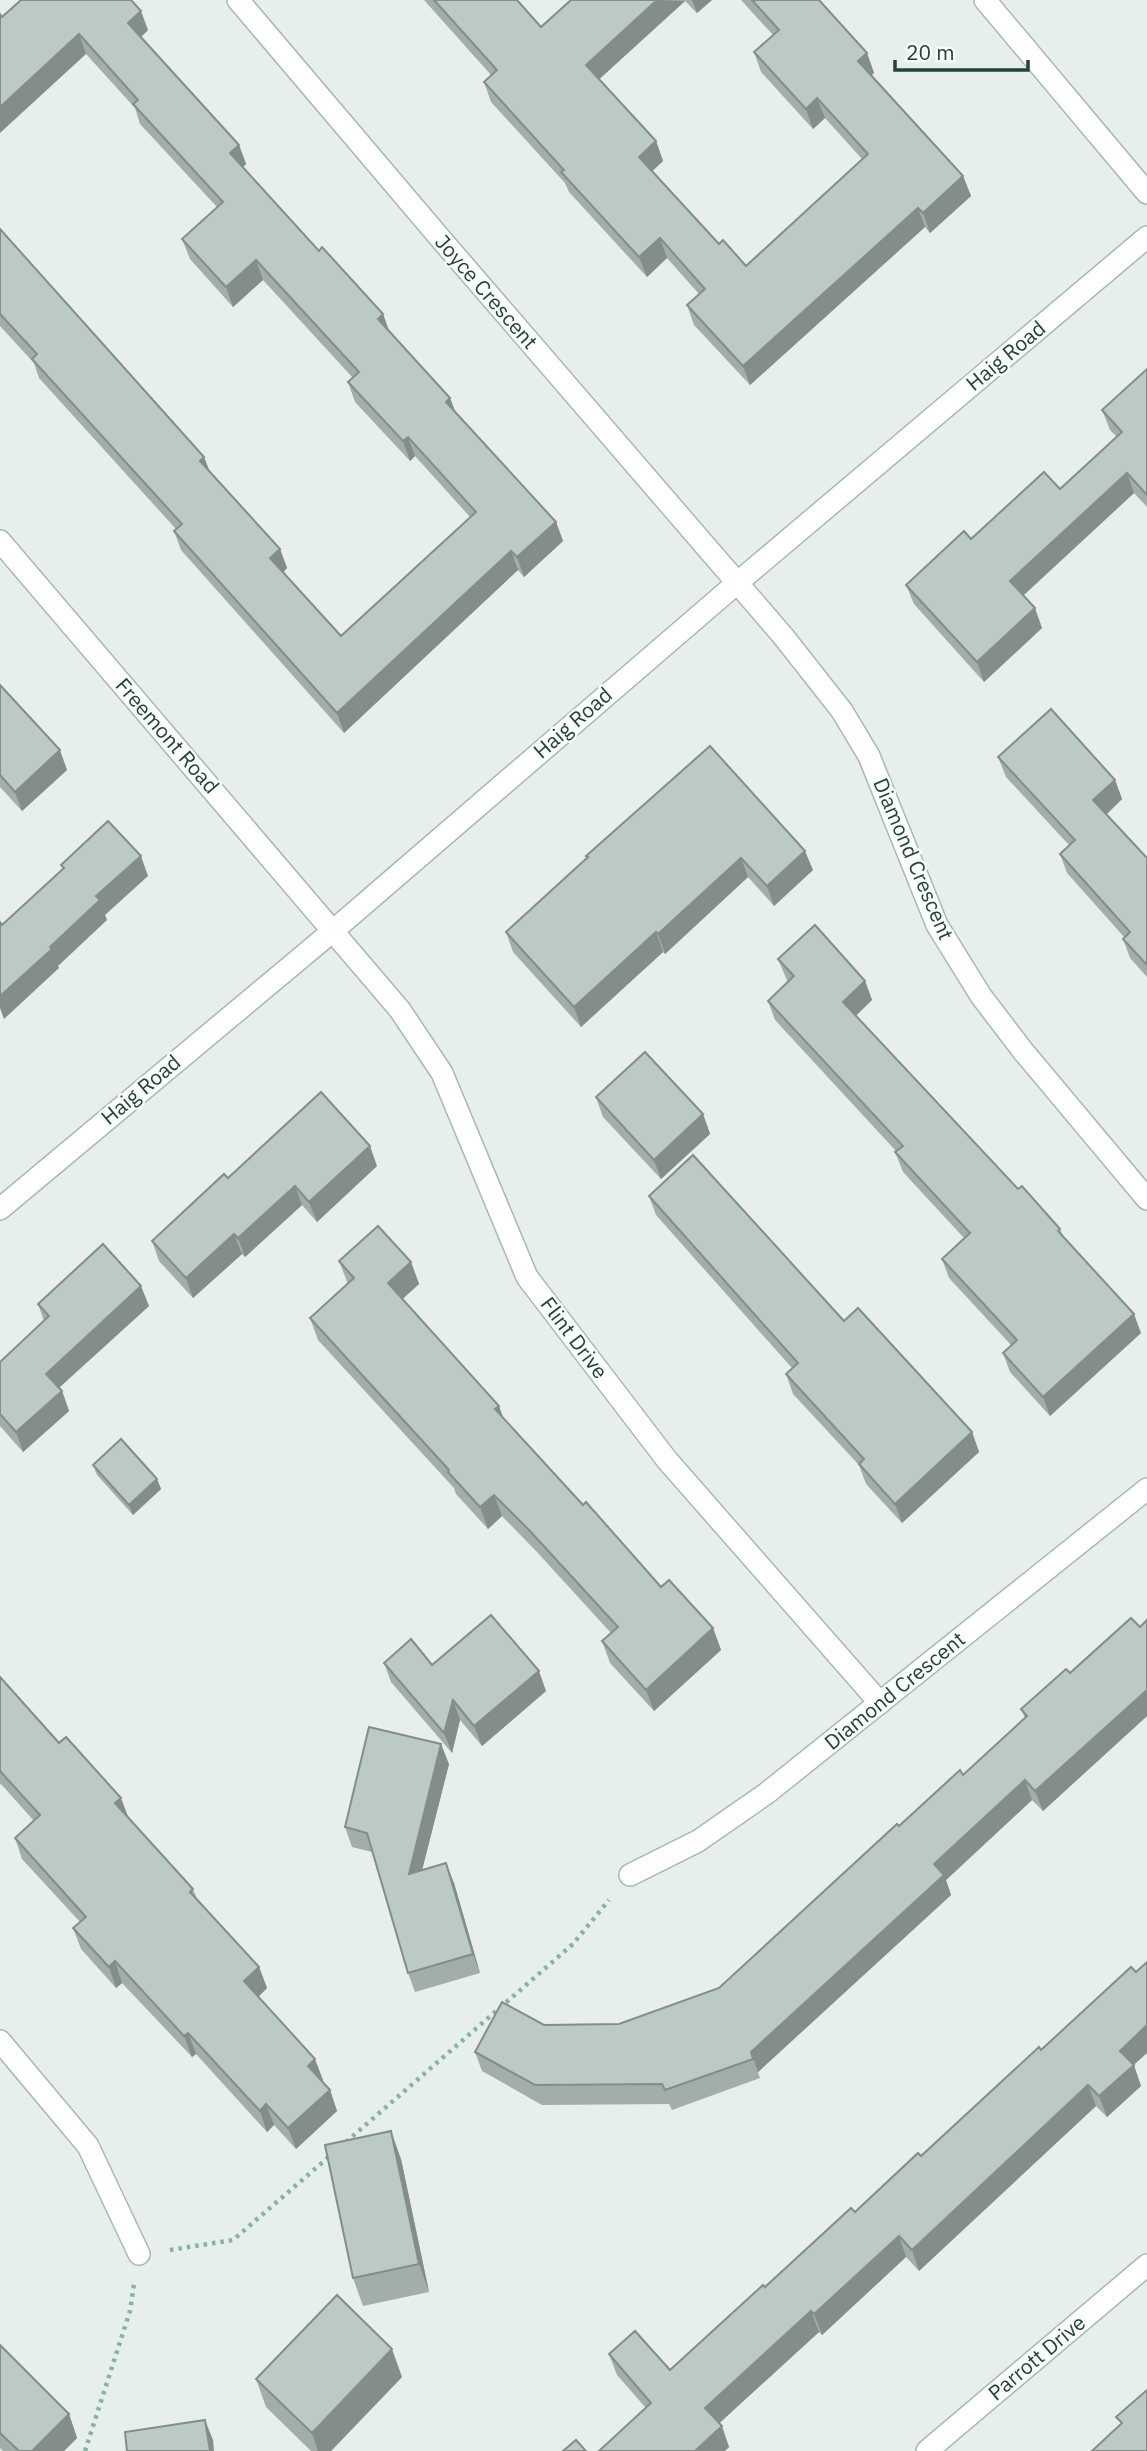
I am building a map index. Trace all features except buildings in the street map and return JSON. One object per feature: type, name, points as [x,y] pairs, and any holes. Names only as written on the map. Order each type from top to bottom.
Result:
[{"type":"street","name":"Joyce Crescent","points":[[238,0],[737,583]]},
{"type":"street","points":[[985,0],[1147,193]]},
{"type":"street","name":"Haig Road","points":[[0,1209],[334,930],[737,583],[1147,237]]},
{"type":"street","name":"Freemont Road","points":[[0,541],[334,930]]},
{"type":"street","name":"Diamond Crescent","points":[[737,583],[842,711],[863,745],[937,925],[981,996],[1023,1051],[1147,1199]]},
{"type":"street","name":"Flint Drive","points":[[334,930],[400,1010],[442,1073],[527,1277],[667,1460],[880,1703]]},
{"type":"street","name":"Diamond Crescent","points":[[630,1875],[698,1840],[766,1793],[1147,1489]]},
{"type":"street","points":[[0,2042],[88,2146],[139,2254]]},
{"type":"street","name":"Parrott Drive","points":[[927,2451],[1147,2265]]},
{"type":"path","points":[[85,2451],[130,2311],[139,2254],[233,2240],[573,1944],[630,1875]]}]
